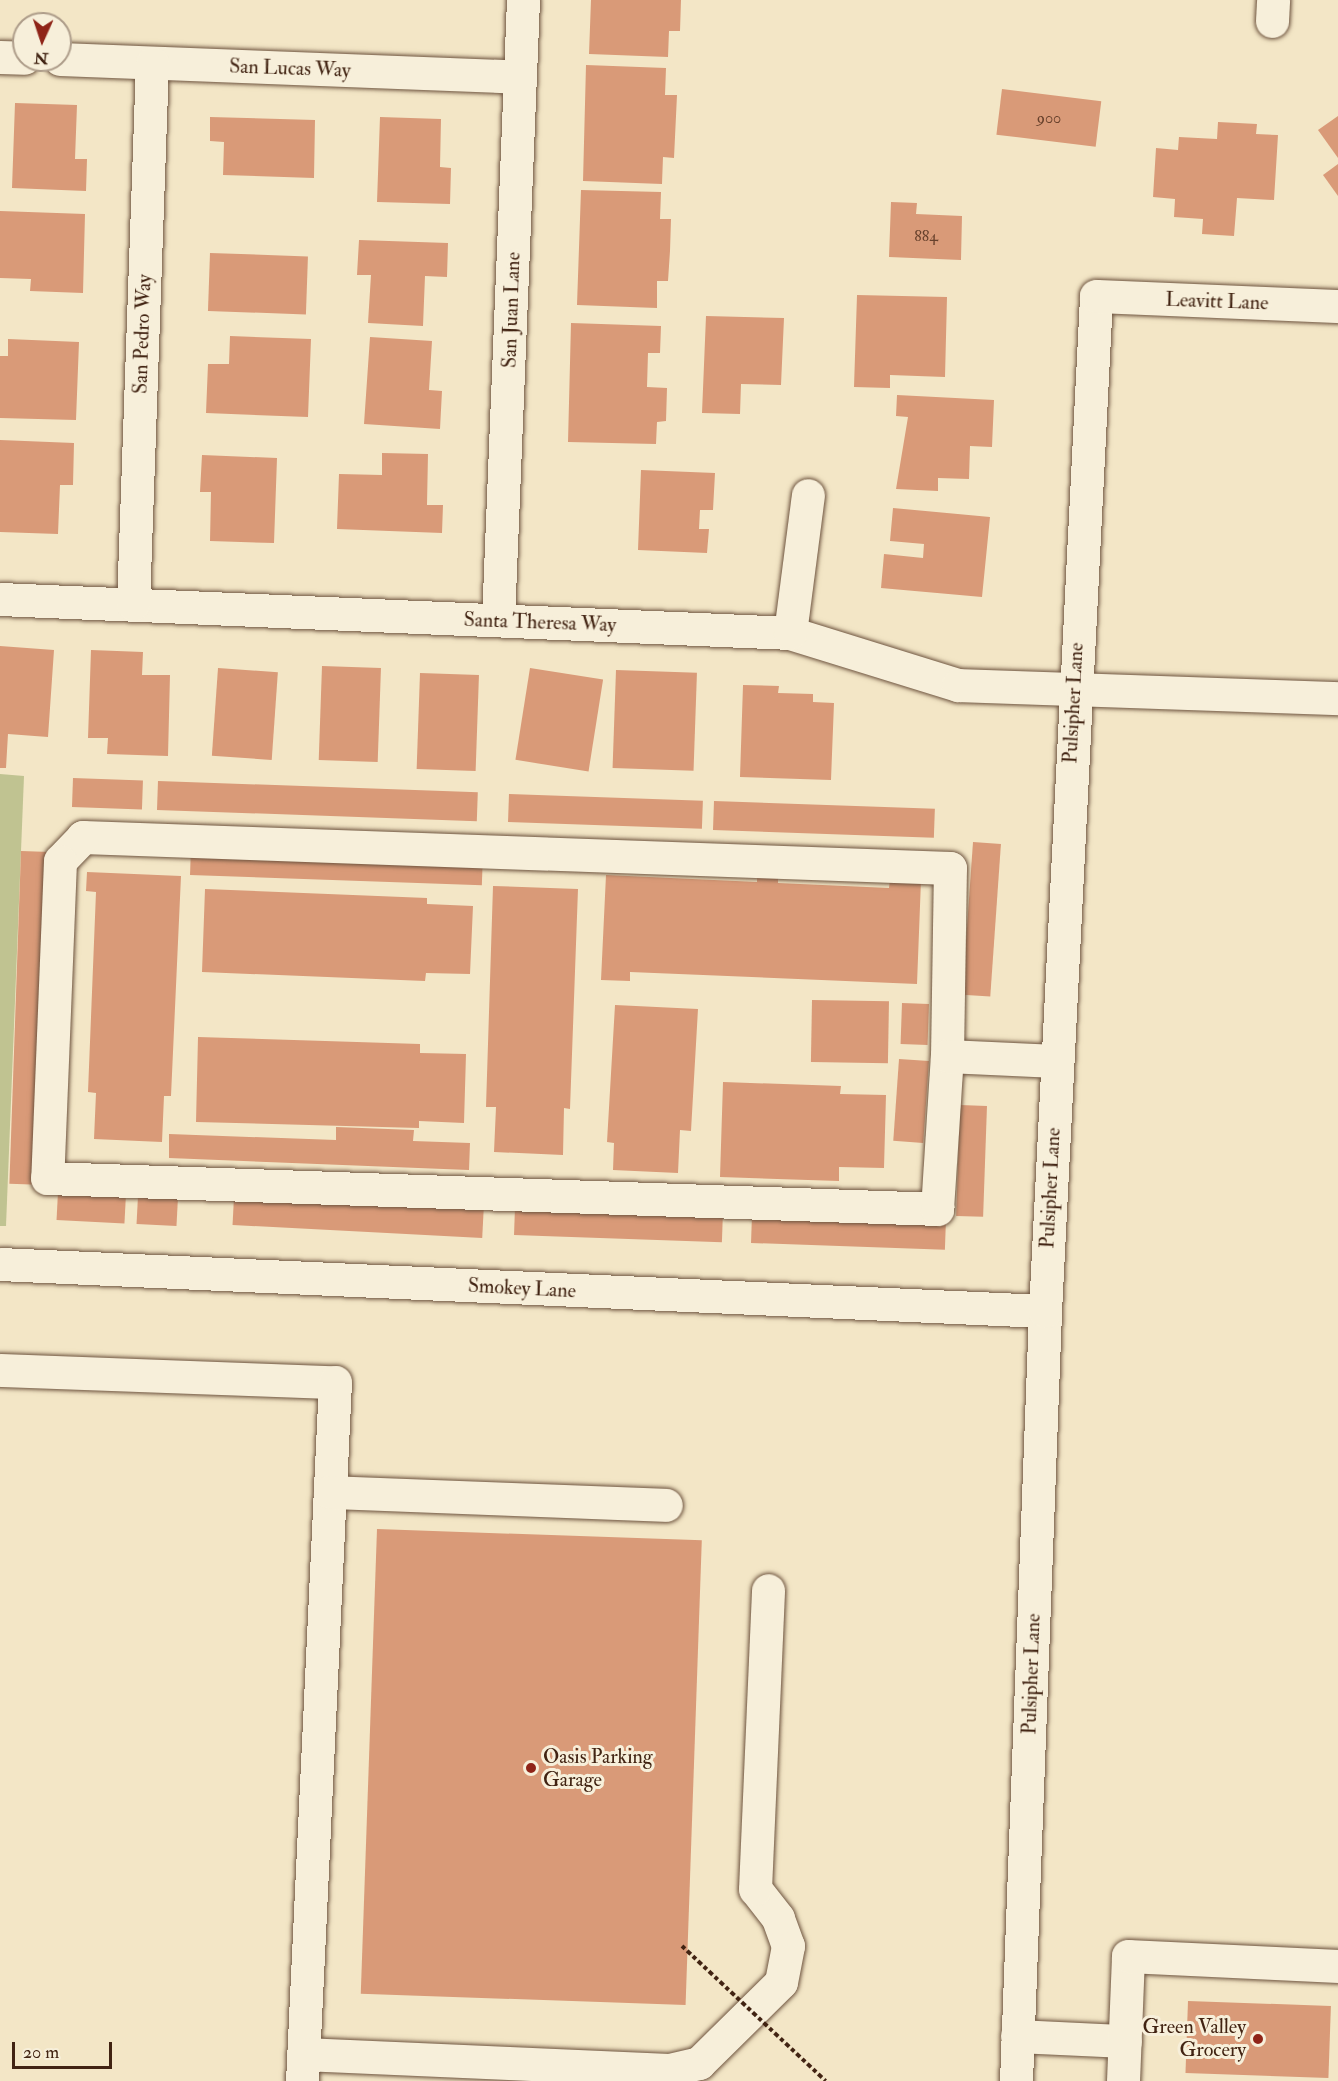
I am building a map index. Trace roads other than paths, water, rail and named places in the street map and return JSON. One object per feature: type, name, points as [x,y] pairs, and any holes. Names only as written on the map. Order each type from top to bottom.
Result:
[{"type":"street","name":"San Juan Lane","points":[[498,620],[523,0]]},
{"type":"street","name":"San Lucas Way","points":[[72,60],[520,77]]},
{"type":"street","name":"San Pedro Way","points":[[133,604],[152,63]]},
{"type":"street","name":"Leavitt Lane","points":[[1096,296],[1338,306]]},
{"type":"street","name":"Pulsipher Lane","points":[[1016,2081],[1056,1061],[1073,689],[1096,296]]},
{"type":"street","points":[[790,633],[808,495]]},
{"type":"street","name":"Santa Theresa Way","points":[[0,599],[790,633],[958,685],[1338,698]]},
{"type":"street","points":[[83,837],[950,868],[947,1056],[938,1209],[47,1178],[60,861],[83,837]]},
{"type":"street","points":[[947,1056],[1056,1061]]},
{"type":"street","name":"Smokey Lane","points":[[0,1264],[1045,1311]]},
{"type":"street","points":[[0,1370],[335,1382],[303,2067],[669,2075],[699,2063],[781,1982],[788,1946],[778,1918],[755,1889],[768,1590]]},
{"type":"street","points":[[330,1492],[666,1505]]},
{"type":"street","points":[[1123,2081],[1128,1956],[1338,1966]]},
{"type":"street","points":[[1017,2036],[1125,2041]]},
{"type":"place","name":"Oasis Parking Garage","points":[[531,1768]]},
{"type":"place","name":"Green Valley Grocery","points":[[1258,2039]]}]
